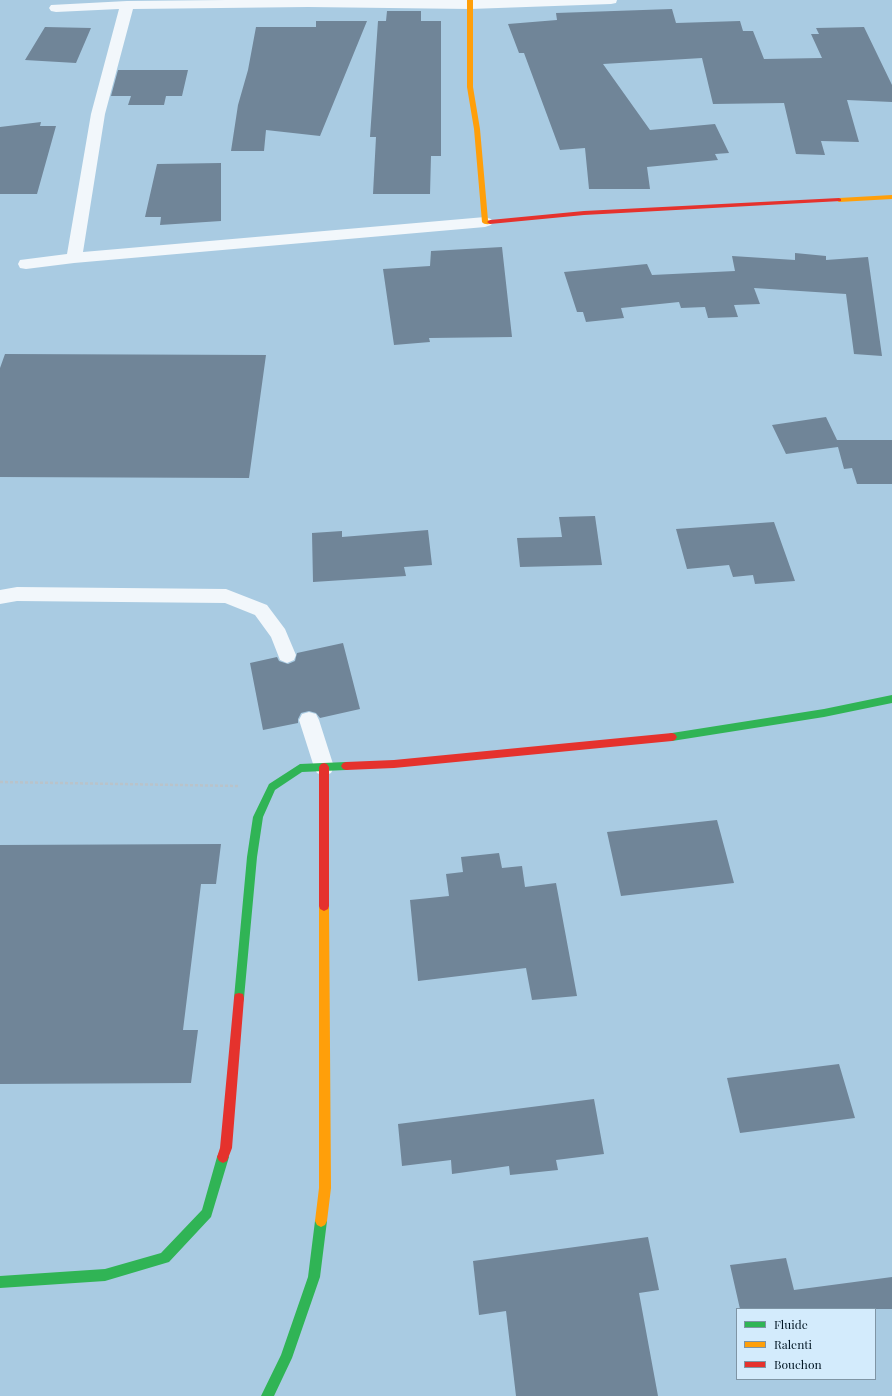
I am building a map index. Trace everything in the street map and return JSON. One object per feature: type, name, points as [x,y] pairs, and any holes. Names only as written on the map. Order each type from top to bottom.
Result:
[{"type":"main road","points":[[470,2],[470,87],[477,129],[485,222],[584,214],[892,197]]},
{"type":"main road","points":[[0,1282],[105,1275],[165,1258],[207,1213],[226,1148],[252,857],[258,817],[272,787],[300,768],[394,764],[654,740],[824,713],[892,699]]},
{"type":"main road","points":[[267,1396],[286,1358],[314,1277],[326,1188],[324,767]]},
{"type":"street","points":[[56,8],[127,5],[611,0]]},
{"type":"street","points":[[74,258],[98,114],[127,5]]},
{"type":"street","points":[[26,264],[74,258],[485,222]]},
{"type":"lane","points":[[0,597],[18,594],[226,596],[261,610],[279,634],[287,655]]},
{"type":"lane","points":[[309,720],[324,767]]},
{"type":"path","points":[[0,782],[272,787]]},
{"type":"building","points":[[672,9],[676,23],[740,21],[743,31],[753,31],[764,59],[822,58],[811,34],[819,34],[816,28],[864,27],[892,85],[892,102],[847,100],[859,142],[821,141],[825,155],[796,154],[784,103],[713,104],[702,58],[603,64],[650,130],[715,124],[729,153],[715,154],[718,160],[647,167],[650,189],[589,189],[585,148],[560,150],[524,53],[519,53],[508,24],[557,20],[556,13]]},
{"type":"building","points":[[387,11],[421,11],[421,21],[441,21],[441,156],[431,156],[430,194],[373,194],[376,137],[370,137],[378,21],[386,21]]},
{"type":"building","points":[[316,21],[367,21],[320,136],[266,130],[264,151],[231,151],[238,105],[248,70],[256,27],[316,27]]},
{"type":"building","points":[[45,27],[91,28],[76,63],[25,60]]},
{"type":"building","points":[[118,70],[188,70],[182,96],[166,96],[164,105],[128,105],[131,96],[111,96]]},
{"type":"building","points":[[41,122],[40,126],[56,126],[37,194],[0,194],[0,127]]},
{"type":"building","points":[[221,163],[221,221],[160,225],[161,217],[145,217],[157,164]]},
{"type":"building","points":[[502,247],[512,337],[429,338],[430,342],[394,345],[383,269],[430,266],[431,251]]},
{"type":"building","points":[[795,253],[826,256],[826,260],[868,257],[882,356],[854,354],[846,294],[754,288],[760,304],[734,305],[738,317],[708,318],[705,307],[681,308],[679,302],[621,308],[624,318],[586,322],[583,312],[577,312],[564,272],[647,264],[652,275],[735,271],[732,256],[795,260]]},
{"type":"building","points":[[5,354],[266,355],[249,478],[0,477],[0,368]]},
{"type":"building","points":[[826,417],[837,440],[892,440],[892,484],[857,484],[852,468],[844,469],[838,447],[786,454],[772,425]]},
{"type":"building","points":[[595,516],[602,565],[520,567],[517,538],[562,537],[559,517]]},
{"type":"building","points":[[774,522],[795,581],[755,584],[753,575],[733,577],[729,565],[687,569],[676,529]]},
{"type":"building","points":[[428,530],[432,565],[404,567],[406,576],[313,582],[312,533],[342,531],[342,537]]},
{"type":"building","points":[[343,643],[360,709],[320,718],[316,713],[309,711],[301,713],[298,723],[263,730],[250,663],[277,657],[279,661],[288,664],[295,661],[297,653]]},
{"type":"building","points":[[717,820],[734,883],[621,896],[607,832]]},
{"type":"building","points":[[221,844],[216,884],[201,884],[183,1030],[198,1030],[191,1083],[0,1084],[0,845]]},
{"type":"building","points":[[499,853],[502,868],[522,866],[525,887],[556,883],[577,996],[532,1000],[526,968],[418,981],[410,900],[449,896],[446,874],[463,872],[461,857]]},
{"type":"building","points":[[839,1064],[855,1118],[740,1133],[727,1078]]},
{"type":"building","points":[[594,1099],[604,1154],[556,1160],[558,1170],[510,1175],[509,1166],[452,1174],[451,1160],[402,1166],[398,1124]]},
{"type":"building","points":[[648,1237],[659,1290],[639,1293],[658,1396],[516,1396],[506,1311],[479,1315],[473,1261]]},
{"type":"building","points":[[786,1258],[794,1290],[892,1277],[892,1309],[740,1308],[730,1265]]},
{"type":"traffic: fast","points":[[672,737],[824,713],[892,699]]},
{"type":"traffic: fast","points":[[239,998],[252,857],[258,817],[272,787],[300,768],[346,766]]},
{"type":"traffic: fast","points":[[0,1282],[105,1275],[165,1258],[207,1213],[223,1157]]},
{"type":"traffic: fast","points":[[267,1396],[286,1358],[314,1277],[321,1221]]},
{"type":"traffic: slow","points":[[470,0],[470,87],[477,129],[485,222],[490,222]]},
{"type":"traffic: slow","points":[[839,200],[892,197]]},
{"type":"traffic: slow","points":[[321,1221],[325,1188],[324,906]]},
{"type":"traffic: jam","points":[[490,222],[584,213],[839,200]]},
{"type":"traffic: jam","points":[[346,766],[394,764],[672,737]]},
{"type":"traffic: jam","points":[[324,767],[324,906]]},
{"type":"traffic: jam","points":[[223,1157],[226,1148],[239,998]]}]
